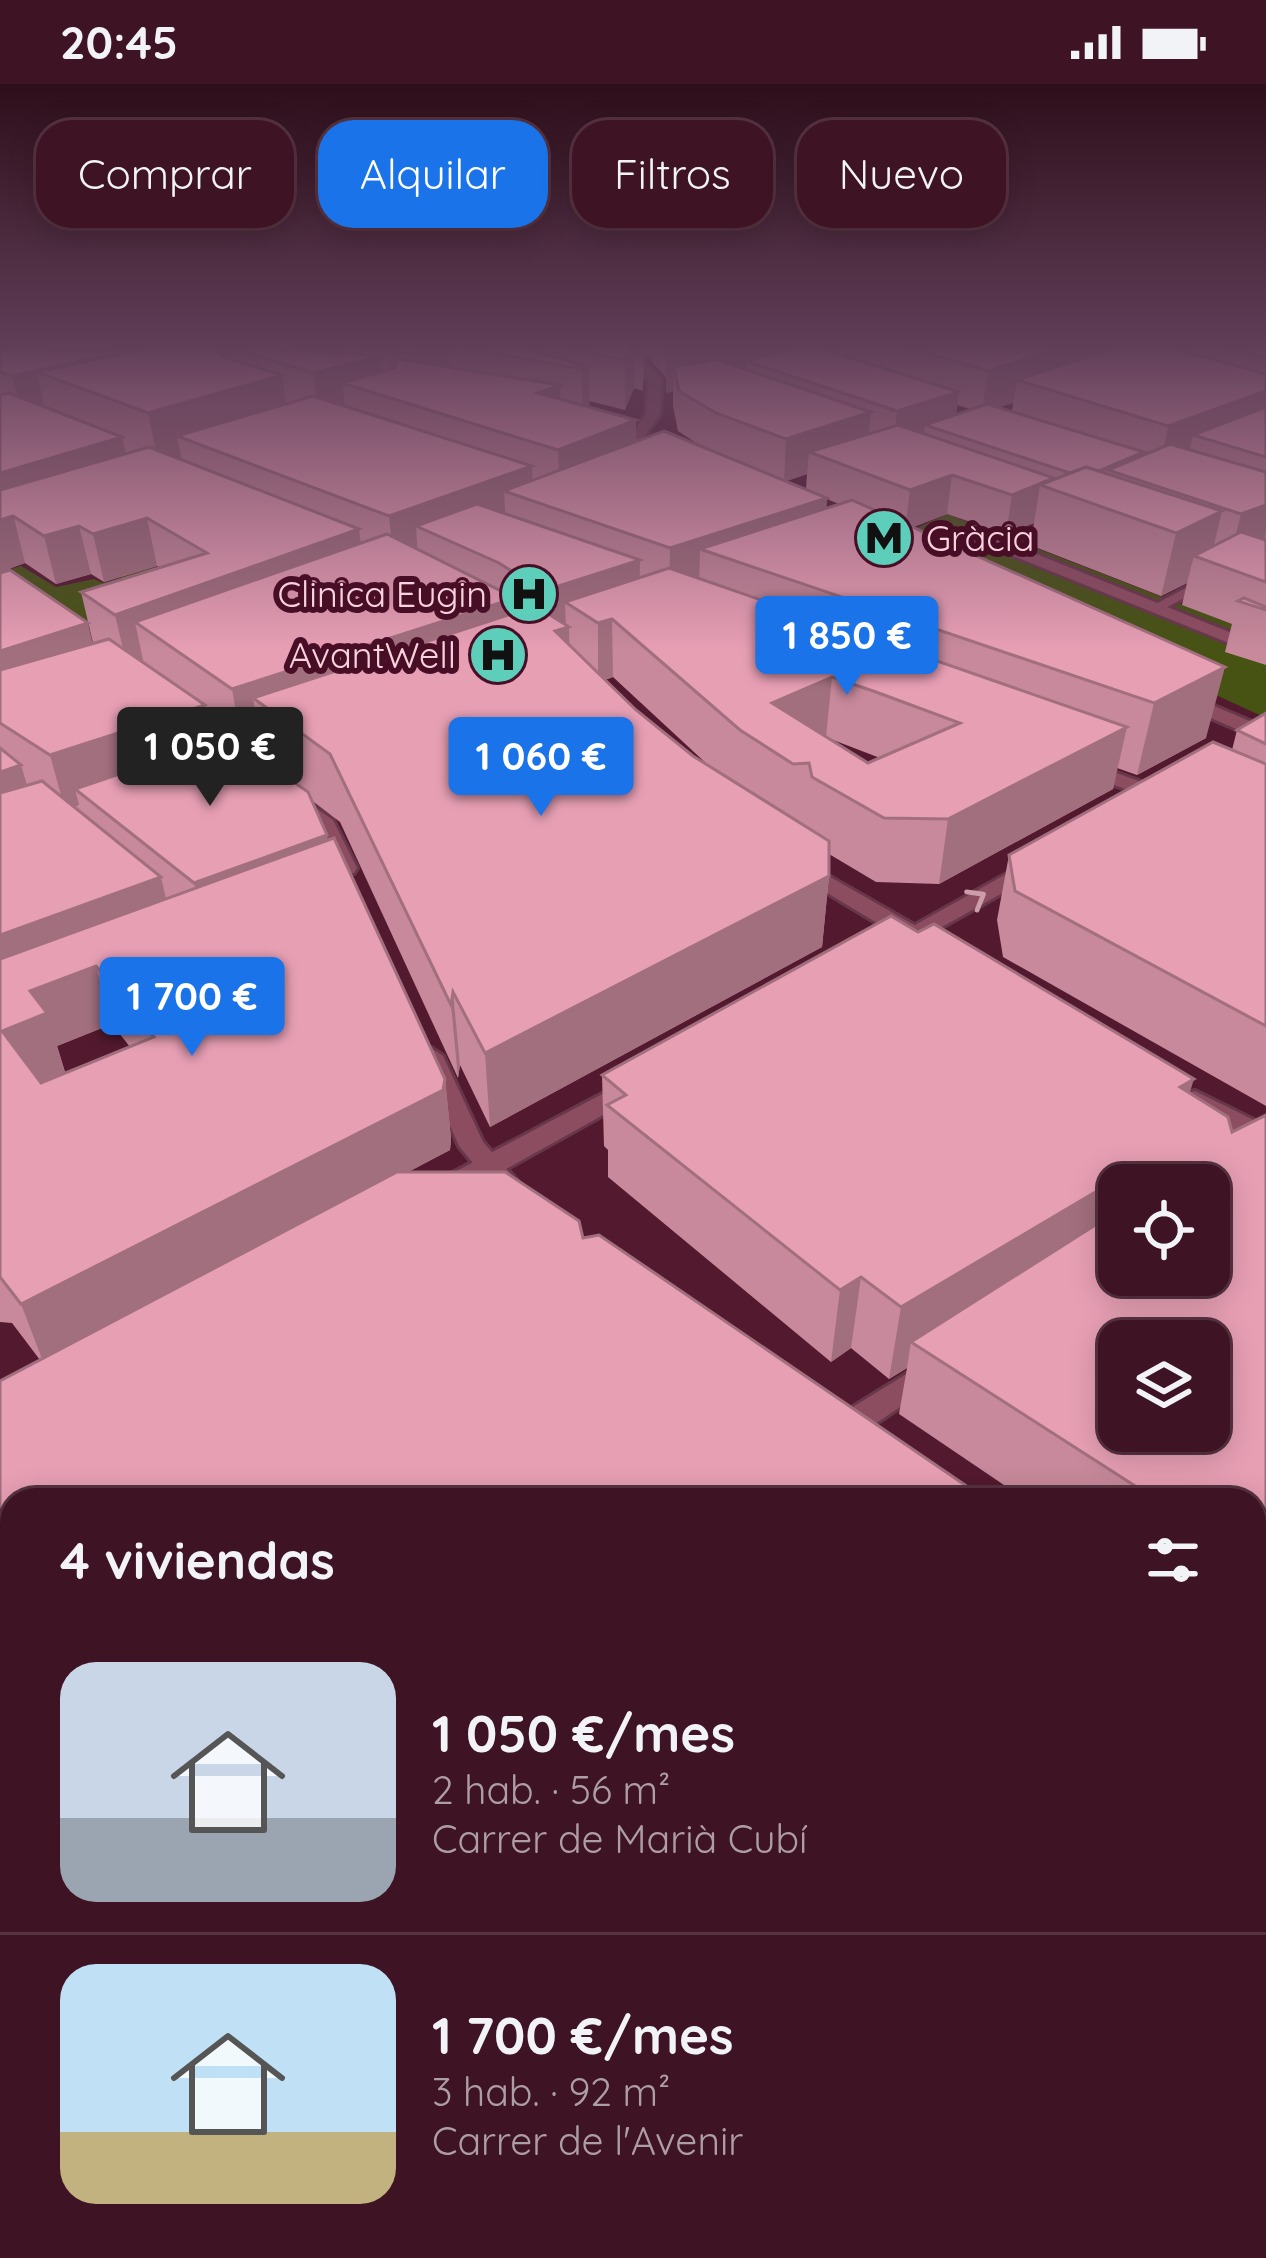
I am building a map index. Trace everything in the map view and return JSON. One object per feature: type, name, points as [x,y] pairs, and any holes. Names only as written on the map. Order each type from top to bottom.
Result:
[{"type":"street","points":[[631,448],[656,453]]},
{"type":"street","points":[[1002,544],[1036,532]]},
{"type":"street","points":[[886,544],[964,539],[1002,544],[1266,652]]},
{"type":"street","points":[[1201,561],[1223,571]]},
{"type":"street","points":[[1155,608],[1223,571]]},
{"type":"street","points":[[1164,689],[1265,736]]},
{"type":"street","points":[[1235,751],[1265,736]]},
{"type":"street","points":[[1054,756],[1170,789]]},
{"type":"street","points":[[265,779],[326,824],[348,884]]},
{"type":"street","points":[[1124,816],[1170,789]]},
{"type":"street","points":[[781,854],[945,953]]},
{"type":"street","points":[[858,964],[1055,854]]},
{"type":"street","points":[[421,1034],[472,1145],[528,1202]]},
{"type":"street","points":[[410,1210],[674,1065]]},
{"type":"street","points":[[1166,1083],[1261,1152]]},
{"type":"street","points":[[847,1427],[959,1353]]},
{"type":"green space","points":[[947,514],[1266,637],[1266,718],[885,543]]},
{"type":"green space","points":[[136,558],[197,589],[75,631],[0,578],[0,572],[21,566],[56,587],[94,579],[103,583],[120,578]]},
{"type":"building","points":[[0,448],[83,448],[0,473]]},
{"type":"building","points":[[153,448],[359,529],[115,615],[81,592],[207,553],[147,518],[93,534],[79,526],[44,536],[13,516],[0,520],[0,490]]},
{"type":"building","points":[[210,448],[477,448],[532,466],[389,516]]},
{"type":"building","points":[[617,448],[706,448],[827,498],[670,548],[504,491]]},
{"type":"building","points":[[967,448],[1054,478],[1012,495],[952,475],[910,490],[809,452]]},
{"type":"building","points":[[996,448],[1144,452],[1099,471],[1086,467],[1070,473]]},
{"type":"building","points":[[1159,448],[1185,448],[1266,472],[1266,505],[1241,514],[1108,470]]},
{"type":"building","points":[[1238,448],[1266,448],[1266,457]]},
{"type":"building","points":[[1086,467],[1222,511],[1176,533],[1040,485]]},
{"type":"building","points":[[852,500],[1225,667],[1154,703],[700,549]]},
{"type":"building","points":[[477,504],[640,560],[543,591],[499,563],[416,526]]},
{"type":"building","points":[[1241,532],[1266,540],[1266,582],[1194,556]]},
{"type":"building","points":[[387,534],[515,598],[232,689],[135,622]]},
{"type":"building","points":[[669,568],[1127,727],[948,819],[884,818],[812,777],[809,763],[793,764],[740,730],[612,619],[598,623],[565,602]],"holes":[[[832,677],[960,723],[868,763],[772,703]]]},
{"type":"building","points":[[10,570],[88,623],[0,651],[0,573]]},
{"type":"building","points":[[1244,598],[1266,607],[1266,610],[1238,601]]},
{"type":"building","points":[[536,606],[569,627],[555,631],[636,710],[693,756],[829,841],[829,876],[485,1053],[453,992],[451,1005],[330,754],[253,698]]},
{"type":"building","points":[[109,639],[205,705],[50,755],[0,723],[0,670]]},
{"type":"building","points":[[1266,713],[1266,744],[1237,730]]},
{"type":"building","points":[[229,737],[308,792],[327,835],[194,883],[75,789]]},
{"type":"building","points":[[1213,742],[1266,764],[1266,1026],[1015,891],[1009,855]]},
{"type":"building","points":[[0,748],[21,765],[0,772]]},
{"type":"building","points":[[42,781],[161,877],[0,935],[0,793]]},
{"type":"building","points":[[334,838],[445,1079],[443,1090],[21,1304],[0,1277],[0,959]],"holes":[[[96,966],[154,1037],[41,1083],[2,1031],[47,1013],[30,991]]]},
{"type":"building","points":[[891,916],[918,932],[934,924],[1194,1079],[1180,1087],[1228,1117],[1232,1132],[1266,1115],[1266,1488],[1138,1488],[911,1342],[1098,1223],[1098,1296],[1230,1296],[1230,1164],[1098,1164],[1098,1191],[901,1307],[861,1277],[840,1290],[607,1105],[626,1095],[602,1075]]},
{"type":"building","points":[[397,1172],[505,1172],[579,1221],[583,1238],[599,1235],[969,1488],[0,1488],[0,1381]]},
{"type":"place","name":"Gràcia","points":[[884,538]]},
{"type":"place","name":"Clinica Eugin","points":[[529,594]]},
{"type":"place","name":"AvantWell","points":[[498,655]]}]
